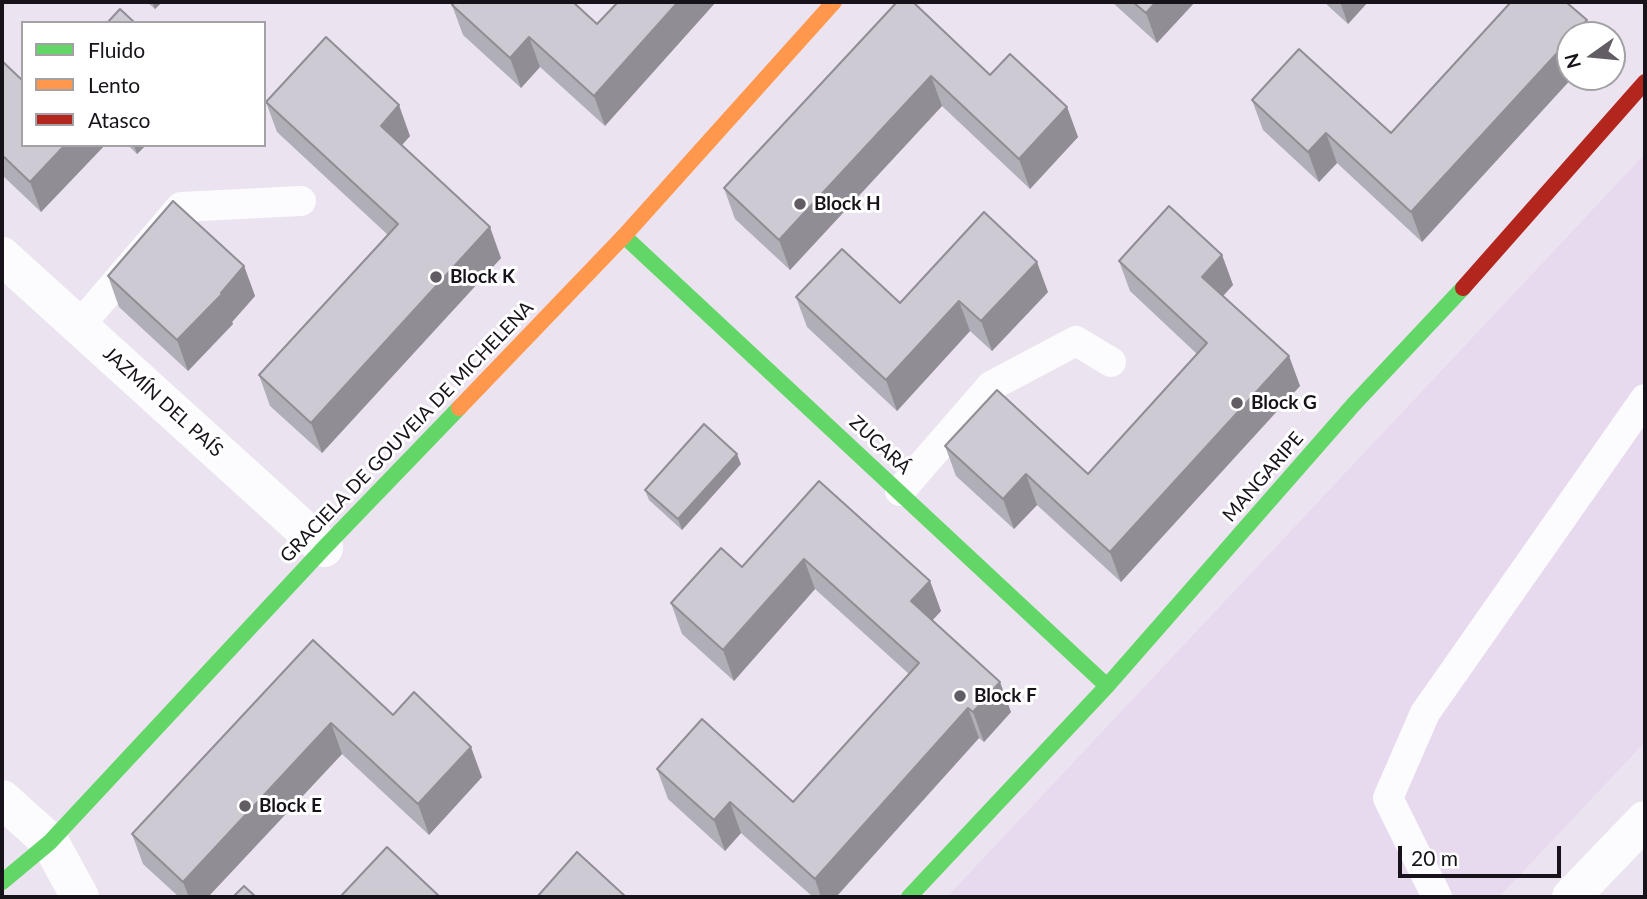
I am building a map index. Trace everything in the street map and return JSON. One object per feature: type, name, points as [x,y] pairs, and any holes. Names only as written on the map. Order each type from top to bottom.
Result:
[{"type":"street","name":"GRACIELA DE GOUVEIA DE MICHELENA","points":[[2,882],[50,842],[324,548],[624,236],[834,2]]},
{"type":"street","name":"MANGARIPE","points":[[909,897],[1107,686],[1354,404],[1468,282],[1645,82]]},
{"type":"street","name":"ZUCARÁ","points":[[624,236],[1107,686]]},
{"type":"street","name":"JAZMÍN DEL PAÍS","points":[[2,256],[324,548]]},
{"type":"street","points":[[2,799],[50,842],[80,897]]},
{"type":"street","points":[[1571,897],[1645,820]]},
{"type":"lane","points":[[79,326],[181,207],[301,201]]},
{"type":"lane","points":[[900,492],[991,386],[1076,341],[1111,362]]},
{"type":"lane","points":[[1437,897],[1388,798],[1425,713],[1645,399]]},
{"type":"shaded area","points":[[1645,154],[1645,742],[1499,897],[947,897]]},
{"type":"building","points":[[455,2],[573,2],[597,24],[618,2],[678,2],[594,96],[529,37],[510,58],[452,5]]},
{"type":"building","points":[[897,2],[913,2],[990,75],[1010,54],[1067,107],[1019,159],[931,76],[779,240],[724,188]]},
{"type":"building","points":[[1133,2],[1156,2],[1146,13]]},
{"type":"building","points":[[1511,2],[1566,2],[1587,20],[1556,21],[1556,54],[1411,212],[1326,133],[1308,152],[1252,100],[1299,49],[1391,133]]},
{"type":"building","points":[[120,9],[133,21],[109,21]]},
{"type":"building","points":[[326,37],[399,105],[381,126],[490,227],[311,423],[259,375],[398,224],[266,102]]},
{"type":"building","points":[[2,61],[21,79],[21,147],[63,147],[30,182],[2,155]]},
{"type":"building","points":[[173,201],[244,266],[222,294],[177,340],[108,276]]},
{"type":"building","name":"Block G","points":[[1169,206],[1222,255],[1202,277],[1289,356],[1110,552],[1026,474],[1003,499],[945,446],[997,390],[1088,474],[1207,343],[1119,261]]},
{"type":"building","points":[[984,212],[1037,262],[981,321],[959,301],[886,380],[796,297],[842,249],[900,303]]},
{"type":"building","points":[[704,424],[737,454],[678,519],[645,490]]},
{"type":"building","points":[[819,481],[930,581],[911,601],[1000,682],[973,712],[968,708],[815,879],[730,802],[714,820],[657,769],[702,719],[793,802],[919,663],[804,559],[723,650],[671,603],[721,548],[742,567]]},
{"type":"building","points":[[313,640],[393,715],[414,692],[471,747],[418,804],[331,723],[183,882],[132,834]]},
{"type":"building","points":[[387,847],[440,897],[340,897]]},
{"type":"building","points":[[577,852],[626,897],[537,897]]},
{"type":"building","points":[[244,886],[256,897],[233,897]]},
{"type":"traffic: fast","points":[[624,236],[1107,686]]},
{"type":"traffic: fast","points":[[909,897],[1107,686],[1354,404],[1463,288]]},
{"type":"traffic: fast","points":[[2,882],[50,842],[324,548],[459,408]]},
{"type":"traffic: slow","points":[[459,408],[624,236],[834,2]]},
{"type":"traffic: jam","points":[[1463,288],[1645,82]]},
{"type":"place","name":"Block H","points":[[800,204]]},
{"type":"place","name":"Block K","points":[[436,277]]},
{"type":"place","name":"Block G","points":[[1237,403]]},
{"type":"place","name":"Block F","points":[[960,696]]},
{"type":"place","name":"Block E","points":[[245,806]]}]
